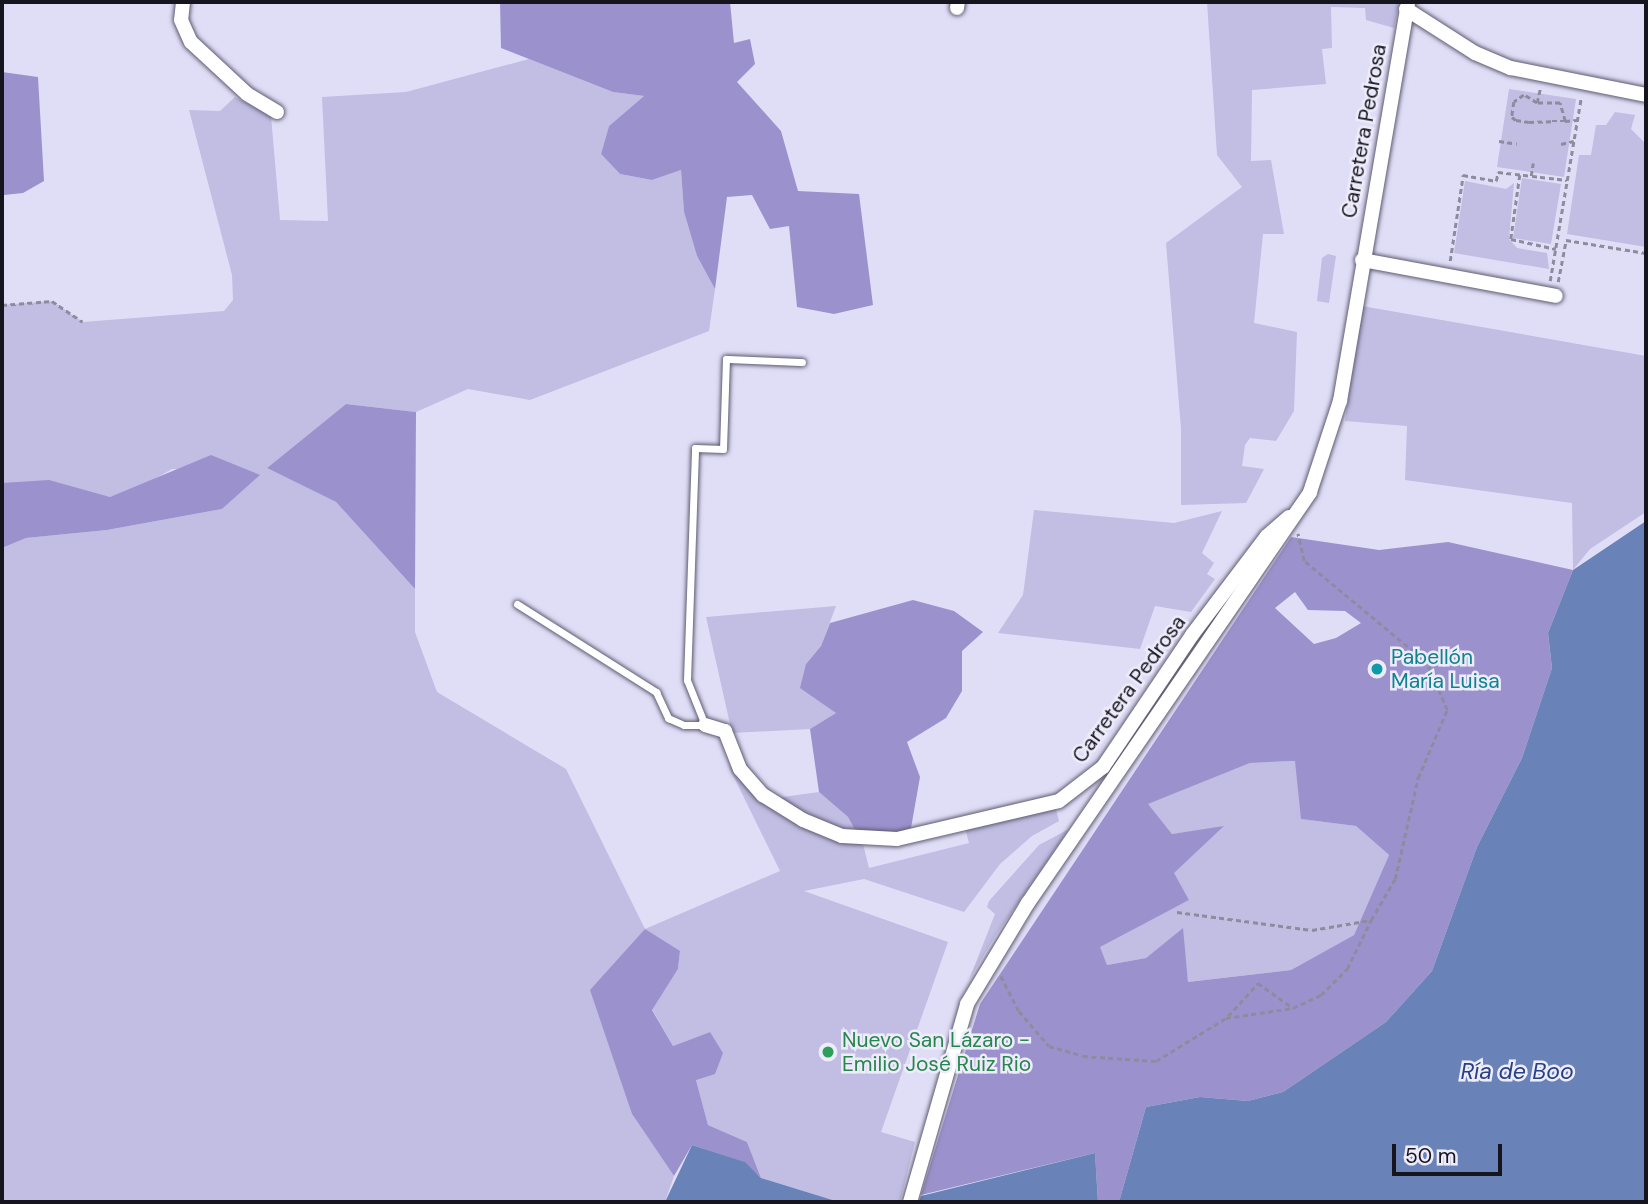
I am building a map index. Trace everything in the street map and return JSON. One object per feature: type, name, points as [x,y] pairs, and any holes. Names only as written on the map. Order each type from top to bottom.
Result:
[{"type":"street","points":[[183,2],[181,20],[191,42],[247,94],[277,112]]},
{"type":"street","name":"Carretera Pedrosa","points":[[910,1202],[967,1004],[993,961],[1310,492],[1340,401],[1407,5],[1475,53],[1511,68],[1646,94]]},
{"type":"street","points":[[1362,260],[1552,295]]},
{"type":"street","name":"Carretera Pedrosa","points":[[705,725],[725,730],[740,769],[763,795],[803,820],[842,836],[897,839],[1059,801],[1103,767],[1200,624],[1267,536],[1296,512]]},
{"type":"lane","points":[[517,604],[656,692],[668,718],[684,725],[705,725],[687,680],[695,448],[723,449],[726,359],[802,362]]},
{"type":"path","points":[[1552,295],[1556,249],[1583,84]]},
{"type":"path","points":[[1565,121],[1559,103],[1536,103],[1524,95],[1514,102],[1512,117],[1516,120],[1565,121],[1577,120]]},
{"type":"path","points":[[1499,141],[1517,144]]},
{"type":"path","points":[[1561,144],[1574,141]]},
{"type":"path","points":[[1531,176],[1533,163]]},
{"type":"path","points":[[1448,276],[1463,175],[1496,181],[1497,172],[1567,180]]},
{"type":"path","points":[[1520,175],[1511,239],[1556,249]]},
{"type":"path","points":[[1552,295],[1566,240],[1646,253]]},
{"type":"path","points":[[2,305],[52,301],[83,322]]},
{"type":"path","points":[[1226,1018],[1293,1008],[1321,995],[1347,969],[1395,878],[1418,778],[1447,710],[1427,663],[1304,561],[1296,512]]},
{"type":"path","points":[[1177,912],[1290,930],[1371,920]]},
{"type":"path","points":[[993,961],[1019,1011],[1049,1046],[1082,1056],[1156,1061],[1226,1018],[1258,983],[1293,1008]]},
{"type":"shaded area","points":[[500,2],[730,2],[734,43],[750,39],[755,64],[737,82],[781,131],[798,191],[859,194],[873,305],[834,314],[797,307],[789,226],[770,229],[752,195],[727,197],[715,289],[697,256],[684,212],[681,170],[652,180],[620,174],[601,154],[609,126],[644,96],[613,92],[501,48]]},
{"type":"shaded area","points":[[1207,2],[1399,2],[1394,28],[1366,20],[1365,8],[1331,7],[1332,48],[1322,49],[1326,84],[1252,90],[1251,161],[1271,160],[1284,234],[1263,234],[1254,323],[1297,332],[1294,411],[1276,441],[1250,438],[1245,445],[1242,466],[1264,469],[1246,503],[1181,505],[1181,429],[1166,243],[1242,187],[1217,155]]},
{"type":"shaded area","points":[[529,59],[613,92],[644,96],[609,126],[601,154],[620,174],[652,180],[681,170],[684,212],[697,256],[715,289],[709,331],[530,400],[468,389],[416,412],[346,404],[267,468],[336,502],[415,589],[415,632],[437,692],[566,769],[645,929],[780,871],[728,765],[756,798],[836,839],[863,844],[869,868],[969,843],[965,828],[1055,806],[1059,821],[1032,836],[1000,864],[964,912],[864,879],[804,891],[948,942],[881,1132],[915,1142],[900,1202],[839,1202],[761,1178],[747,1142],[708,1125],[696,1080],[710,1032],[673,1046],[652,1009],[678,969],[680,951],[618,1061],[632,1114],[674,1176],[665,1202],[2,1202],[2,548],[26,538],[107,530],[222,509],[259,475],[243,469],[172,469],[135,490],[110,497],[2,483],[2,305],[52,301],[83,322],[224,311],[233,300],[232,275],[189,110],[220,111],[235,97],[271,116],[280,220],[328,221],[322,97],[406,92]]},
{"type":"shaded area","points":[[2,72],[38,77],[44,181],[23,193],[4,195],[2,207]]},
{"type":"shaded area","points":[[1509,89],[1576,99],[1564,177],[1497,167]]},
{"type":"shaded area","points":[[1615,112],[1635,115],[1631,129],[1646,144],[1646,247],[1567,234],[1579,155],[1591,155],[1596,125],[1606,125]]},
{"type":"shaded area","points":[[1522,178],[1561,184],[1551,244],[1513,238]]},
{"type":"shaded area","points":[[1465,181],[1506,189],[1514,183],[1509,239],[1517,248],[1547,253],[1549,269],[1454,253]]},
{"type":"shaded area","points":[[1328,254],[1336,256],[1329,303],[1317,301],[1322,258]]},
{"type":"shaded area","points":[[1362,306],[1646,356],[1646,512],[1590,549],[1573,570],[1572,503],[1405,480],[1407,426],[1345,421]]},
{"type":"shaded area","points":[[346,404],[416,412],[415,589],[336,502],[267,468]]},
{"type":"shaded area","points":[[211,455],[260,475],[222,509],[107,530],[26,538],[2,548],[2,483],[49,480],[110,497]]},
{"type":"shaded area","points":[[1034,510],[1174,523],[1222,511],[1202,553],[1214,563],[1207,574],[1215,579],[1191,612],[1155,606],[1140,649],[998,633],[1023,595]]},
{"type":"shaded area","points":[[1291,537],[1379,550],[1448,542],[1573,570],[1548,633],[1552,668],[1522,758],[1477,847],[1432,971],[1386,1022],[1283,1092],[1248,1101],[1200,1097],[1146,1107],[1119,1202],[1098,1202],[1095,1153],[921,1195],[980,1004]],"holes":[[[1295,592],[1308,610],[1345,611],[1361,623],[1336,638],[1314,644],[1275,608]],[[1295,761],[1301,819],[1356,826],[1389,855],[1354,935],[1291,970],[1188,982],[1183,928],[1146,958],[1107,965],[1100,947],[1189,900],[1174,873],[1224,826],[1172,834],[1148,804],[1250,763]]]},
{"type":"shaded area","points":[[913,600],[954,611],[983,632],[962,651],[962,691],[946,718],[907,742],[920,777],[911,828],[886,836],[855,830],[848,817],[819,792],[810,729],[836,713],[800,688],[806,664],[821,646],[830,623]]},
{"type":"shaded area","points":[[836,606],[821,646],[806,664],[836,713],[810,729],[732,733],[706,617]]},
{"type":"shaded area","points":[[1296,761],[1302,819],[1356,826],[1389,855],[1354,935],[1291,970],[1188,982],[1182,929],[1146,958],[1107,965],[1099,946],[1189,900],[1173,873],[1223,827],[1172,834],[1147,804],[1250,763]]},
{"type":"shaded area","points":[[819,792],[848,817],[855,830],[824,825],[775,798]]},
{"type":"shaded area","points":[[1069,829],[996,935],[969,980],[995,914],[987,907],[989,901],[1039,845]]},
{"type":"shaded area","points":[[645,929],[680,951],[678,969],[652,1010],[673,1046],[710,1032],[723,1053],[715,1074],[696,1080],[708,1125],[747,1142],[761,1178],[744,1162],[692,1145],[674,1176],[632,1114],[590,990]]},
{"type":"water","name":"Ría de Boo","points":[[1646,521],[1646,1202],[1119,1202],[1146,1107],[1200,1097],[1248,1101],[1283,1092],[1386,1022],[1432,971],[1477,847],[1522,758],[1552,668],[1548,633],[1573,570]]},
{"type":"water","points":[[692,1145],[745,1162],[761,1178],[839,1202],[665,1202]]},
{"type":"water","points":[[1095,1153],[1098,1202],[919,1202],[921,1196]]},
{"type":"place","name":"Pabellón María Luisa","points":[[1377,669]]},
{"type":"place","name":"Nuevo San Lázaro - Emilio José Ruiz Rio","points":[[828,1052]]}]
